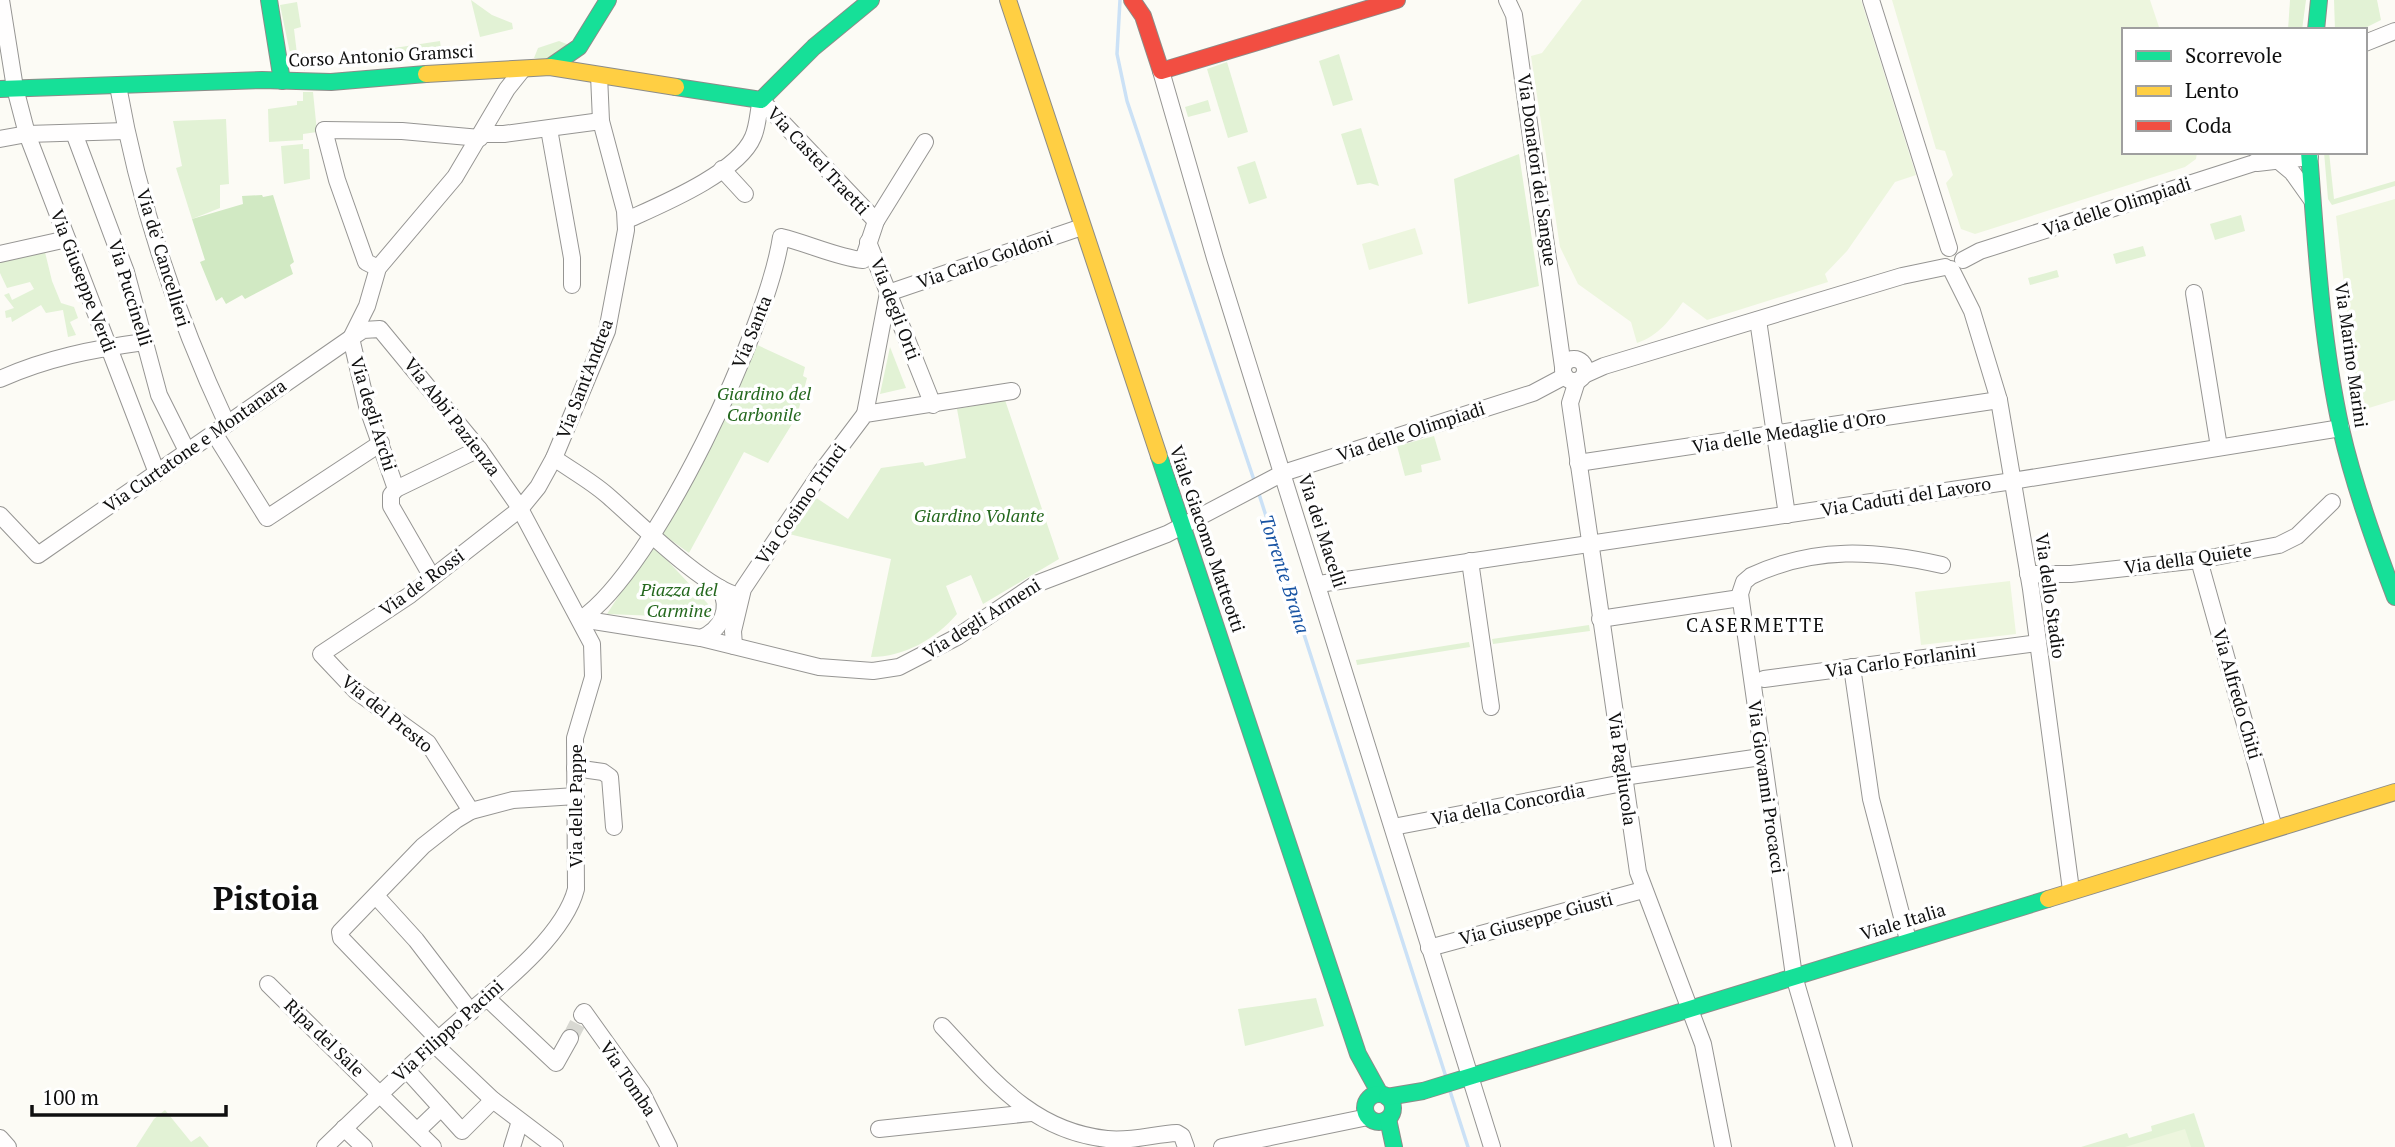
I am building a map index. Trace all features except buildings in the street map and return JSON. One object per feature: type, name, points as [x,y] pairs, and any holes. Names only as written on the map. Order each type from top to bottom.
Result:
[{"type":"street","name":"Via Giuseppe Verdi","points":[[1,0],[7,88],[157,472]]},
{"type":"street","points":[[269,0],[282,80]]},
{"type":"street","points":[[550,68],[572,56],[587,41],[598,8],[608,0]]},
{"type":"street","points":[[627,220],[687,194],[722,169],[752,139],[761,100],[814,47],[871,0]]},
{"type":"street","points":[[1002,0],[1018,36]]},
{"type":"street","points":[[1008,0],[1018,36]]},
{"type":"street","points":[[1160,71],[1397,0]]},
{"type":"street","name":"Via dello Stadio","points":[[1871,0],[1999,400],[2028,574],[2071,890]]},
{"type":"street","points":[[2316,28],[2319,0]]},
{"type":"street","name":"Via dei Macelli","points":[[1134,2],[1160,71],[1277,477],[1319,583],[1429,948],[1464,1078],[1492,1147]]},
{"type":"street","name":"Via Donatori del Sangue","points":[[1512,5],[1560,326],[1573,372]]},
{"type":"street","points":[[2367,42],[2395,31]]},
{"type":"street","name":"Viale Giacomo Matteotti","points":[[1018,36],[1357,1054],[1394,1147]]},
{"type":"street","points":[[587,41],[590,59],[599,75]]},
{"type":"street","name":"Corso Antonio Gramsci","points":[[7,88],[282,80],[331,82],[480,63],[523,69],[550,68],[761,100]]},
{"type":"street","points":[[351,338],[378,268],[455,177],[507,89],[523,69]]},
{"type":"street","name":"Via Sant'Andrea","points":[[520,509],[538,487],[554,458],[607,331],[627,220],[601,121],[599,75]]},
{"type":"street","name":"Via de' Cancellieri","points":[[118,86],[126,131],[176,308],[220,428],[267,518],[381,443]]},
{"type":"street","name":"Via Castel Traetti","points":[[761,100],[876,221]]},
{"type":"street","points":[[378,268],[366,262],[337,180],[324,130],[481,136],[601,121]]},
{"type":"street","points":[[549,129],[572,258],[572,285]]},
{"type":"street","points":[[0,139],[27,134],[126,131]]},
{"type":"street","name":"Via Puccinelli","points":[[75,133],[120,255],[159,396],[187,451]]},
{"type":"street","name":"Via degli Orti","points":[[925,142],[876,221],[868,242],[933,405]]},
{"type":"street","name":"Via delle Olimpiadi","points":[[1182,527],[1277,477],[1549,387],[1573,372],[1604,366],[1955,260],[2254,163],[2276,157],[2309,155]]},
{"type":"street","name":"Via Marino Marini","points":[[2309,155],[2329,355],[2341,428],[2395,597]]},
{"type":"street","points":[[2276,157],[2292,172],[2313,201]]},
{"type":"street","points":[[722,169],[745,194]]},
{"type":"street","name":"Via Carlo Goldoni","points":[[888,293],[1082,227]]},
{"type":"street","name":"Via Santa","points":[[650,534],[697,455],[745,354],[767,299],[781,237],[830,250],[848,259],[863,260],[868,242]]},
{"type":"street","points":[[0,254],[68,239]]},
{"type":"street","name":"Via Cosimo Trinci","points":[[740,596],[822,471],[865,414],[888,293]]},
{"type":"street","points":[[2194,293],[2219,447]]},
{"type":"street","points":[[1758,320],[1787,515]]},
{"type":"street","name":"Via Curtatone e Montanara","points":[[0,515],[38,555],[363,330],[380,329]]},
{"type":"street","name":"Via Abbi Pazienza","points":[[380,329],[479,449],[520,509],[581,619]]},
{"type":"street","name":"Via degli Archi","points":[[351,338],[367,406],[396,489],[390,498],[391,506],[432,578]]},
{"type":"street","points":[[0,379],[53,359],[145,342]]},
{"type":"street","name":"Via Pagliucola","points":[[1573,372],[1570,403],[1578,463],[1623,780],[1643,890],[1703,1044],[1723,1147]]},
{"type":"street","points":[[1549,387],[1570,403]]},
{"type":"street","points":[[865,414],[1012,391]]},
{"type":"street","name":"Via delle Medaglie d'Oro","points":[[1578,463],[1999,400]]},
{"type":"street","name":"Via Caduti del Lavoro","points":[[1319,583],[2014,481],[2341,428]]},
{"type":"street","points":[[396,489],[479,449]]},
{"type":"street","points":[[554,458],[605,493],[650,534],[720,588],[740,596],[733,631],[734,646],[701,638],[581,619]]},
{"type":"street","name":"Via della Quiete","points":[[2028,574],[2071,574],[2199,560],[2284,543],[2297,536],[2332,502]]},
{"type":"street","name":"Via de' Rossi","points":[[321,654],[432,578],[520,509]]},
{"type":"street","name":"Via degli Armeni","points":[[734,646],[838,670],[873,671],[899,667],[957,637],[1036,584],[1182,527]]},
{"type":"street","points":[[581,619],[606,598],[650,534]]},
{"type":"street","points":[[1600,619],[1740,598],[1744,582],[1751,576],[1816,557],[1879,552],[1942,565]]},
{"type":"street","name":"Via Alfredo Chiti","points":[[2199,560],[2274,828]]},
{"type":"street","points":[[1470,561],[1491,707]]},
{"type":"street","points":[[701,638],[716,629],[723,617],[726,603],[720,588]]},
{"type":"street","name":"Via Giovanni Procacci","points":[[1740,598],[1794,976],[1843,1147]]},
{"type":"street","name":"Via delle Pappe","points":[[567,912],[576,889],[575,768],[578,726],[594,670],[592,644],[581,619]]},
{"type":"street","name":"Via Carlo Forlanini","points":[[1764,679],[2038,643]]},
{"type":"street","name":"Via del Presto","points":[[321,654],[356,691],[428,743],[471,811]]},
{"type":"street","points":[[1852,667],[1871,799],[1908,940]]},
{"type":"street","name":"Via della Concordia","points":[[1393,827],[1623,780],[1761,757]]},
{"type":"street","points":[[575,768],[603,772],[610,777],[614,827]]},
{"type":"street","name":"Viale Italia","points":[[1380,1108],[1464,1078],[2395,792]]},
{"type":"street","points":[[555,1147],[493,1100],[341,938],[341,930],[423,846],[471,811],[513,800],[576,796]]},
{"type":"street","name":"Via Giuseppe Giusti","points":[[1429,948],[1643,890]]},
{"type":"street","points":[[376,896],[416,940],[471,1012]]},
{"type":"street","name":"Via Filippo Pacini","points":[[326,1147],[379,1092],[487,998],[530,956],[567,912]]},
{"type":"street","name":"Ripa del Sale","points":[[268,984],[433,1147]]},
{"type":"street","points":[[487,998],[556,1063],[570,1038]]},
{"type":"street","name":"Via Tomba","points":[[583,1014],[642,1093],[669,1147]]},
{"type":"street","points":[[942,1026],[983,1070],[1031,1113],[1061,1129],[1108,1139],[1179,1133],[1186,1147]]},
{"type":"street","points":[[406,1069],[462,1130],[493,1100]]},
{"type":"street","points":[[417,1131],[441,1108]]},
{"type":"street","points":[[1222,1147],[1380,1108]]},
{"type":"street","name":"Viale Giacomo Matteotti","points":[[1380,1108],[1384,1147]]},
{"type":"street","points":[[879,1129],[1031,1113]]},
{"type":"street","points":[[512,1147],[520,1121]]},
{"type":"street","points":[[344,1128],[364,1147]]},
{"type":"green space","points":[[471,0],[492,15],[512,23],[513,29],[480,37]]},
{"type":"green space","points":[[1582,0],[1861,0],[1916,175],[1895,182],[1847,251],[1825,274],[1828,282],[1707,320],[1683,302],[1657,332],[1637,343],[1631,322],[1578,284],[1560,247],[1531,56],[1542,53]]},
{"type":"green space","points":[[1892,0],[2150,0],[2159,28],[2122,28],[2122,154],[2197,154],[2196,159],[2185,167],[1975,234],[1961,229],[1946,183],[1953,175],[1945,151],[1936,149]]},
{"type":"green space","points":[[2290,0],[2306,0],[2302,28],[2288,28]]},
{"type":"green space","points":[[2334,0],[2377,0],[2381,20],[2365,28],[2335,28]]},
{"type":"green space","points":[[297,2],[301,27],[294,29],[297,54],[303,53],[305,71],[290,53],[280,5]]},
{"type":"green space","points":[[440,41],[441,49],[343,64],[342,56]]},
{"type":"green space","points":[[559,41],[569,45],[544,60],[534,58],[538,48]]},
{"type":"green space","points":[[1339,54],[1353,100],[1333,106],[1319,61]]},
{"type":"green space","points":[[1227,62],[1248,132],[1228,138],[1207,69]]},
{"type":"green space","points":[[303,92],[313,92],[317,132],[303,134],[303,140],[269,142],[268,109],[297,105],[297,101],[303,101]]},
{"type":"green space","points":[[1208,100],[1211,111],[1188,117],[1185,107]]},
{"type":"green space","points":[[226,119],[229,184],[220,185],[220,208],[192,219],[176,168],[182,166],[173,121]]},
{"type":"green space","points":[[1361,128],[1379,186],[1370,183],[1357,185],[1341,134]]},
{"type":"green space","points":[[303,144],[303,149],[309,149],[310,179],[284,184],[281,146]]},
{"type":"green space","points":[[1519,154],[1539,286],[1468,304],[1454,179]]},
{"type":"green space","points":[[2324,154],[2329,154],[2334,199],[2395,181],[2395,186],[2332,205],[2328,199]]},
{"type":"green space","points":[[1255,161],[1267,198],[1249,204],[1237,167]]},
{"type":"green space","points":[[273,195],[294,262],[290,265],[293,274],[245,299],[242,295],[226,304],[222,297],[216,301],[200,262],[205,260],[192,219],[243,204],[242,196]]},
{"type":"green space","points":[[2395,199],[2395,400],[2359,411],[2336,216]]},
{"type":"green space","points":[[2241,215],[2245,231],[2215,240],[2210,224]]},
{"type":"green space","points":[[1415,228],[1423,254],[1369,270],[1362,244]]},
{"type":"green space","points":[[2143,246],[2146,256],[2116,264],[2113,254]]},
{"type":"green space","points":[[44,248],[52,281],[61,303],[74,307],[78,318],[70,322],[76,335],[68,337],[63,310],[46,313],[41,305],[12,322],[11,317],[6,318],[5,311],[14,308],[4,295],[9,293],[12,300],[34,289],[30,282],[7,288],[0,273],[0,259]]},
{"type":"green space","points":[[2057,270],[2059,277],[2030,285],[2028,278]]},
{"type":"green space","name":"Giardino del Carbonile","points":[[753,343],[805,367],[803,376],[807,378],[797,416],[768,463],[744,452],[689,553],[661,533]]},
{"type":"green space","points":[[890,347],[906,388],[880,394]]},
{"type":"green space","name":"Giardino Volante","points":[[1005,400],[1059,559],[983,604],[971,575],[946,586],[957,614],[949,623],[929,639],[907,650],[871,657],[891,559],[789,534],[815,497],[848,519],[881,468],[923,462],[925,466],[966,458],[957,409]]},
{"type":"green space","points":[[1434,436],[1441,460],[1421,465],[1422,472],[1405,476],[1397,446]]},
{"type":"green space","name":"Piazza del Carmine","points":[[652,544],[708,604],[711,611],[708,618],[607,614]]},
{"type":"green space","points":[[2010,581],[2016,634],[1921,645],[1915,592]]},
{"type":"green space","points":[[1589,625],[1590,631],[1493,644],[1492,639]]},
{"type":"green space","points":[[1469,642],[1470,647],[1357,665],[1356,660]]},
{"type":"green space","points":[[1316,998],[1324,1026],[1245,1046],[1238,1009]]},
{"type":"green space","points":[[165,1110],[191,1142],[200,1136],[209,1147],[136,1147],[154,1119]]},
{"type":"green space","points":[[2194,1113],[2205,1147],[2081,1147],[2127,1133],[2129,1138],[2152,1131],[2151,1126]]},
{"type":"green space","points":[[2185,1129],[2191,1147],[2125,1147]]},
{"type":"waterway","name":"Torrente Brana","points":[[1120,0],[1117,54],[1127,101],[1255,483]]},
{"type":"waterway","name":"Torrente Brana","points":[[1258,491],[1446,1077]]},
{"type":"waterway","name":"Torrente Brana","points":[[1450,1091],[1468,1147]]},
{"type":"tunnel","points":[[570,1038],[582,1015]]},
{"type":"traffic: fast","points":[[269,0],[282,81]]},
{"type":"traffic: fast","points":[[550,67],[579,47],[608,0]]},
{"type":"traffic: fast","points":[[676,87],[761,100],[814,47],[871,0]]},
{"type":"traffic: fast","points":[[2316,28],[2319,0]]},
{"type":"traffic: fast","points":[[0,89],[262,80],[331,82],[426,74]]},
{"type":"traffic: fast","points":[[2309,154],[2320,291],[2334,395],[2358,493],[2395,597]]},
{"type":"traffic: fast","points":[[1159,456],[1358,1054],[1380,1094]]},
{"type":"traffic: fast","points":[[1387,1097],[1423,1091],[2048,899]]},
{"type":"traffic: fast","points":[[1379,1094],[1389,1098],[1393,1108],[1389,1118],[1379,1122],[1369,1118],[1365,1108],[1369,1098],[1379,1094]]},
{"type":"traffic: fast","points":[[1388,1119],[1394,1147]]},
{"type":"traffic: slow","points":[[1008,0],[1159,456]]},
{"type":"traffic: slow","points":[[426,74],[550,67],[676,87]]},
{"type":"traffic: slow","points":[[2048,899],[2395,792]]},
{"type":"traffic: jam","points":[[1132,0],[1143,16],[1161,71],[1397,0]]},
{"type":"district","name":"CASERMETTE","points":[[1756,625]]},
{"type":"district","name":"Pistoia","points":[[266,899]]}]
